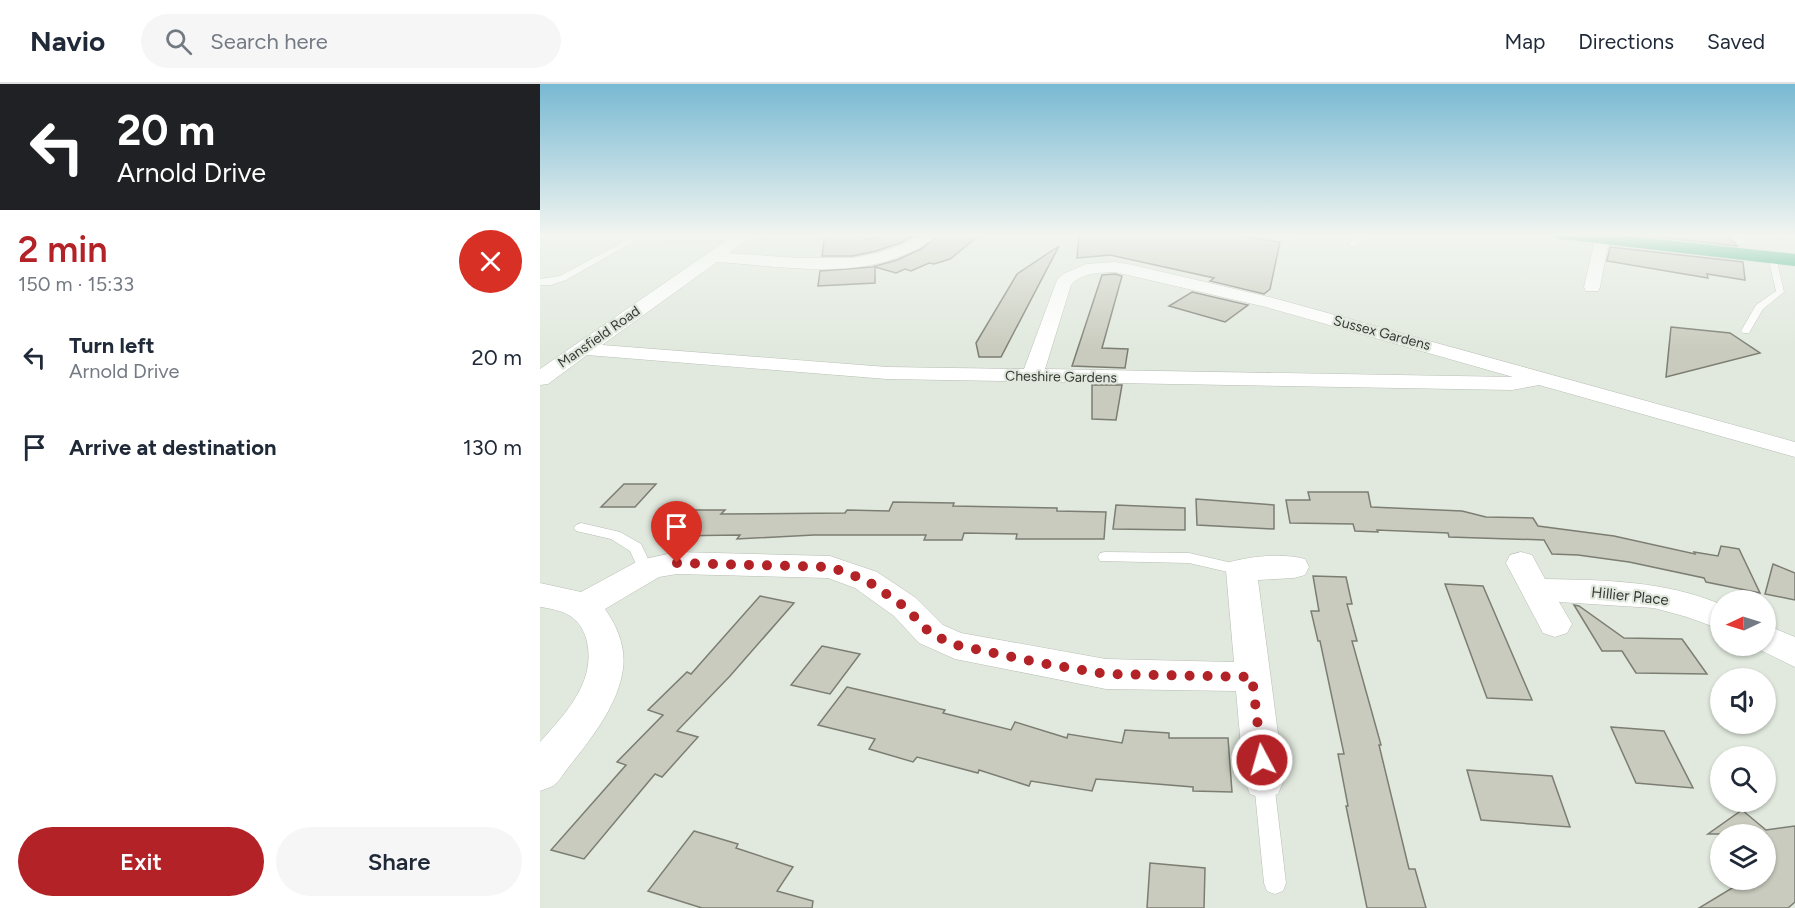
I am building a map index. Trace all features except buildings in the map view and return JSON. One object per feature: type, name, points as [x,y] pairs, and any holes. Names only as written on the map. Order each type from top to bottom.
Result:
[{"type":"street","name":"Mansfield Road","points":[[540,379],[692,272]]},
{"type":"street","name":"Sussex Gardens","points":[[1032,377],[1064,284],[1069,277],[1079,272]]},
{"type":"street","name":"Sussex Gardens","points":[[1139,272],[1271,303],[1795,450]]},
{"type":"street","points":[[1592,287],[1595,272]]},
{"type":"street","name":"Cheshire Gardens","points":[[540,358],[575,354],[887,373],[1032,377],[1512,384],[1541,378]]},
{"type":"street","points":[[584,606],[646,570],[677,563],[830,567],[866,580],[905,607],[931,634],[956,645],[1106,674],[1252,677]]},
{"type":"street","points":[[1521,563],[1555,624]]},
{"type":"street","points":[[1264,780],[1241,570],[1294,567]]},
{"type":"street","name":"Hillier Place","points":[[1536,590],[1612,592],[1662,597],[1710,614]]},
{"type":"street","points":[[540,595],[570,599],[584,606],[596,619],[606,640],[607,659],[600,688],[584,718],[540,772]]},
{"type":"street","points":[[1776,643],[1795,653]]},
{"type":"lane","points":[[540,282],[551,282],[573,272]]},
{"type":"lane","points":[[1746,331],[1759,307],[1780,292],[1776,272]]},
{"type":"lane","points":[[581,528],[615,535],[636,548],[646,570]]},
{"type":"lane","points":[[1105,557],[1189,558],[1241,570]]},
{"type":"lane","points":[[1264,780],[1275,883]]},
{"type":"route","points":[[677,563],[830,567],[866,580],[905,607],[931,634],[956,645],[1041,663],[1106,674],[1252,677],[1262,760]]}]
